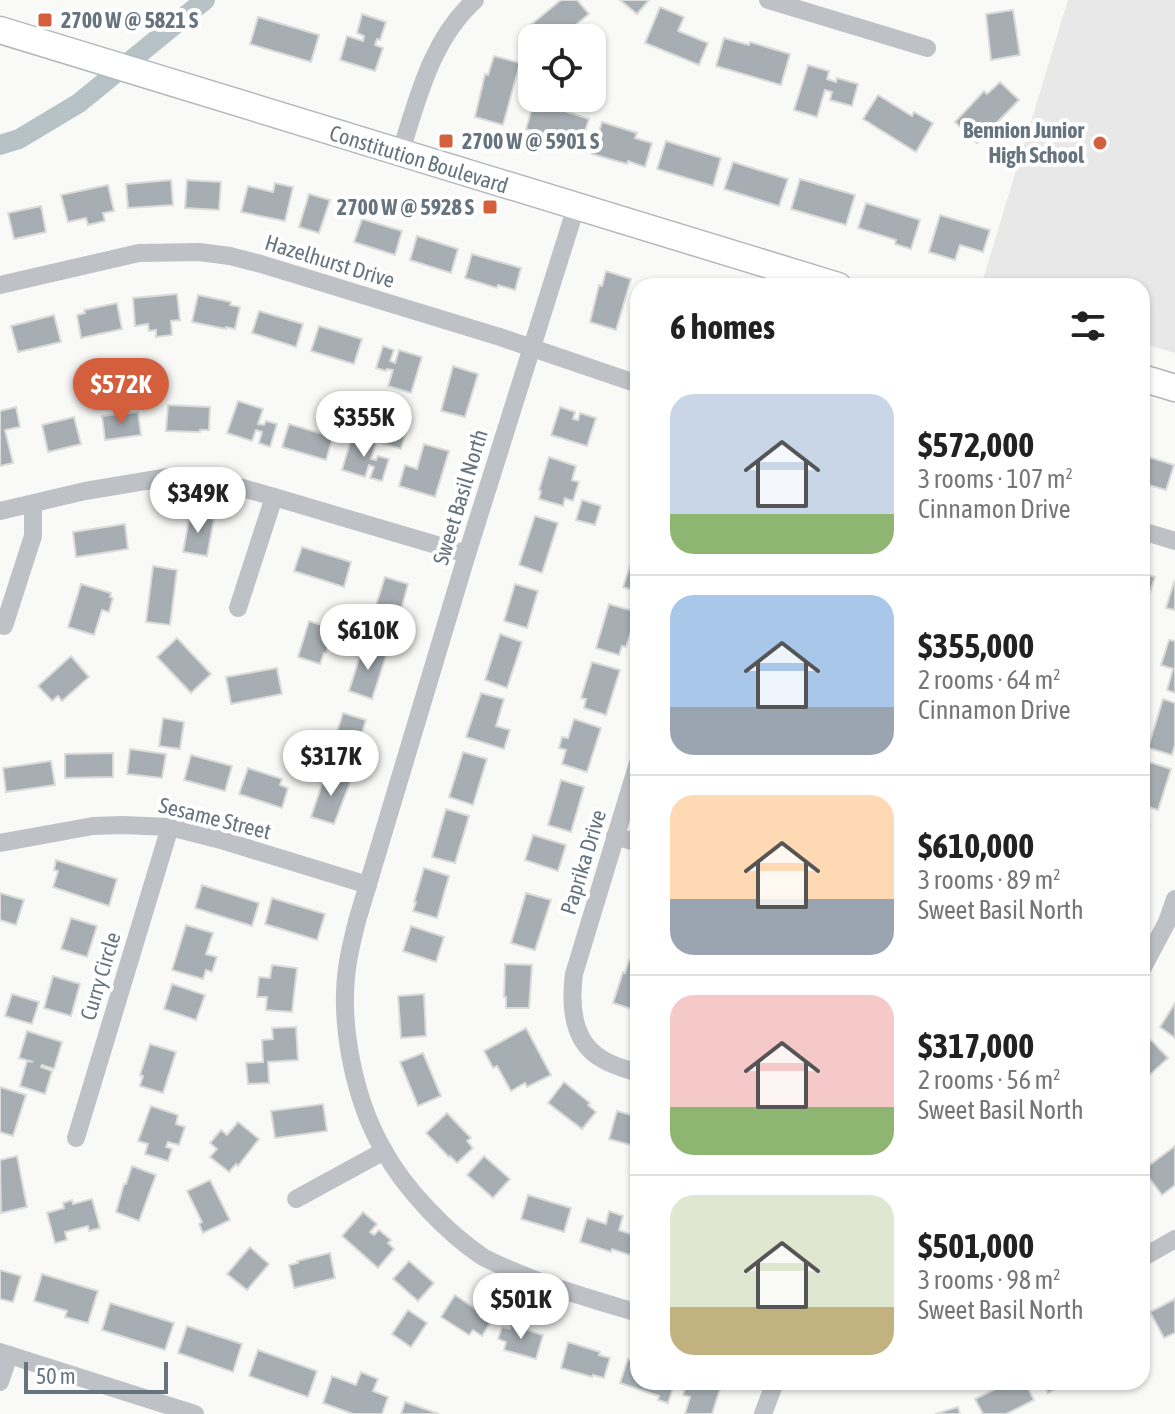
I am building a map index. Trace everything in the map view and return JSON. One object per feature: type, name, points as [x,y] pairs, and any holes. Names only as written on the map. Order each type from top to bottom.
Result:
[{"type":"main road","name":"Constitution Boulevard","points":[[0,30],[811,278]]},
{"type":"main road","points":[[1150,380],[1175,388]]},
{"type":"street","points":[[400,154],[430,63],[454,22],[475,0]]},
{"type":"street","points":[[768,0],[927,48]]},
{"type":"street","name":"Sweet Basil North","points":[[576,207],[467,554],[357,921],[347,964],[346,1015],[358,1092],[384,1151],[418,1199],[449,1230],[484,1258],[530,1278],[630,1310]]},
{"type":"street","name":"Hazelhurst Drive","points":[[0,285],[139,253],[199,252],[230,256],[531,347],[630,381]]},
{"type":"street","points":[[0,511],[85,491],[169,477],[195,478],[222,482],[467,554]]},
{"type":"street","points":[[238,608],[274,497]]},
{"type":"street","points":[[4,626],[33,536],[33,504]]},
{"type":"street","points":[[1150,533],[1175,541]]},
{"type":"street","name":"Paprika Drive","points":[[630,788],[574,974],[571,996],[574,1019],[584,1041],[600,1058],[630,1070]]},
{"type":"street","name":"Sesame Street","points":[[0,843],[93,826],[170,827],[368,885]]},
{"type":"street","name":"Curry Circle","points":[[76,1138],[170,827]]},
{"type":"street","points":[[615,836],[630,841]]},
{"type":"street","points":[[1150,954],[1175,899]]},
{"type":"street","points":[[296,1199],[384,1151]]},
{"type":"street","points":[[1150,1253],[1175,1239]]},
{"type":"street","points":[[0,1382],[4,1353],[195,1414]]},
{"type":"street","points":[[763,1414],[772,1390]]},
{"type":"shaded area","name":"Bennion Junior High School","points":[[1068,0],[1175,0],[1175,353],[1150,345],[1150,278],[983,278]]},
{"type":"building","points":[[561,0],[577,0],[589,14],[577,24],[532,24]]},
{"type":"building","points":[[620,0],[649,0],[637,14]]},
{"type":"building","points":[[660,7],[684,17],[678,31],[708,43],[699,65],[645,43]]},
{"type":"building","points":[[1013,10],[1020,55],[991,60],[986,14]]},
{"type":"building","points":[[362,14],[386,22],[375,45],[383,48],[375,71],[340,60],[347,36],[363,41],[364,36],[357,33]]},
{"type":"building","points":[[258,17],[319,35],[311,62],[250,44]]},
{"type":"building","points":[[724,38],[790,54],[781,85],[716,66]]},
{"type":"building","points":[[494,56],[518,62],[503,125],[475,117],[485,74],[488,75]]},
{"type":"building","points":[[808,65],[829,71],[827,79],[836,82],[837,78],[858,84],[852,106],[830,100],[832,92],[825,90],[817,117],[794,110]]},
{"type":"building","points":[[1000,82],[1019,100],[977,143],[955,122],[984,91],[987,94]]},
{"type":"building","points":[[878,95],[912,116],[914,112],[933,123],[916,152],[863,119]]},
{"type":"building","points":[[531,112],[568,112],[589,119],[580,146],[526,129]]},
{"type":"building","points":[[602,122],[637,133],[635,138],[652,143],[645,167],[592,154]]},
{"type":"building","points":[[666,141],[721,158],[713,186],[657,169]]},
{"type":"building","points":[[733,162],[788,179],[779,206],[724,189]]},
{"type":"building","points":[[800,179],[855,195],[846,225],[791,209]]},
{"type":"building","points":[[171,180],[173,205],[128,208],[126,184]]},
{"type":"building","points":[[187,180],[221,182],[219,210],[185,208]]},
{"type":"building","points":[[275,183],[293,187],[285,221],[241,212],[248,186],[273,192]]},
{"type":"building","points":[[108,185],[114,211],[103,213],[105,221],[88,225],[86,218],[68,222],[61,195]]},
{"type":"building","points":[[309,194],[330,200],[319,233],[299,227]]},
{"type":"building","points":[[866,203],[920,220],[911,249],[895,244],[896,240],[858,228]]},
{"type":"building","points":[[41,206],[46,232],[14,239],[8,213]]},
{"type":"building","points":[[940,215],[990,230],[983,252],[960,245],[955,260],[929,252]]},
{"type":"building","points":[[362,219],[402,231],[395,255],[354,242]]},
{"type":"building","points":[[417,236],[458,249],[451,273],[410,260]]},
{"type":"building","points":[[472,254],[521,268],[515,290],[465,278]]},
{"type":"building","points":[[606,271],[630,279],[616,330],[590,322],[599,285],[602,286]]},
{"type":"building","points":[[177,294],[180,320],[171,321],[172,335],[156,337],[156,330],[149,331],[148,324],[135,326],[133,298]]},
{"type":"building","points":[[198,295],[240,307],[235,329],[192,322]]},
{"type":"building","points":[[117,303],[122,329],[81,338],[77,315],[85,313],[84,310]]},
{"type":"building","points":[[259,311],[303,324],[296,347],[252,333]]},
{"type":"building","points":[[54,315],[61,342],[18,352],[11,326]]},
{"type":"building","points":[[319,326],[362,339],[354,364],[311,351]]},
{"type":"building","points":[[383,346],[394,350],[390,361],[395,363],[399,350],[422,357],[411,393],[388,386],[393,370],[376,368]]},
{"type":"building","points":[[453,366],[478,374],[465,417],[441,411]]},
{"type":"building","points":[[238,401],[263,409],[258,424],[264,425],[266,421],[277,424],[270,447],[259,443],[262,432],[256,430],[252,441],[227,433]]},
{"type":"building","points":[[168,405],[210,407],[209,430],[166,431]]},
{"type":"building","points":[[16,407],[20,427],[5,430],[13,463],[0,466],[0,411]]},
{"type":"building","points":[[560,407],[575,412],[573,419],[578,420],[580,413],[596,418],[587,446],[551,435]]},
{"type":"building","points":[[138,412],[141,435],[105,440],[102,416]]},
{"type":"building","points":[[74,417],[81,444],[48,452],[42,425]]},
{"type":"building","points":[[385,419],[408,425],[401,449],[378,442]]},
{"type":"building","points":[[289,424],[333,437],[326,460],[282,447]]},
{"type":"building","points":[[352,436],[376,443],[371,459],[376,460],[378,456],[389,459],[382,481],[370,478],[374,467],[369,465],[365,477],[342,470]]},
{"type":"building","points":[[424,444],[449,451],[435,497],[399,486],[405,465],[417,469]]},
{"type":"building","points":[[549,457],[576,466],[572,480],[579,482],[573,501],[565,498],[563,506],[539,499]]},
{"type":"building","points":[[1150,458],[1174,465],[1166,490],[1150,485]]},
{"type":"building","points":[[582,500],[601,506],[595,525],[576,520]]},
{"type":"building","points":[[190,514],[214,519],[207,556],[183,552]]},
{"type":"building","points":[[535,516],[558,523],[542,573],[519,565]]},
{"type":"building","points":[[125,524],[128,549],[76,557],[73,532]]},
{"type":"building","points":[[302,547],[351,562],[344,587],[294,571]]},
{"type":"building","points":[[153,566],[177,570],[170,625],[146,622]]},
{"type":"building","points":[[630,566],[630,589],[623,587]]},
{"type":"building","points":[[1150,575],[1155,577],[1150,593]]},
{"type":"building","points":[[385,577],[408,584],[396,629],[371,621]]},
{"type":"building","points":[[1175,583],[1175,610],[1166,608]]},
{"type":"building","points":[[81,584],[111,593],[110,597],[113,598],[109,612],[102,610],[94,635],[68,627]]},
{"type":"building","points":[[515,584],[538,591],[527,628],[504,621]]},
{"type":"building","points":[[609,604],[630,610],[630,634],[626,647],[622,646],[619,655],[596,648]]},
{"type":"building","points":[[309,621],[334,629],[320,664],[298,657]]},
{"type":"building","points":[[500,634],[522,642],[507,688],[485,680]]},
{"type":"building","points":[[177,638],[211,674],[191,693],[157,657]]},
{"type":"building","points":[[1169,640],[1175,641],[1175,693],[1167,690],[1173,669],[1161,665]]},
{"type":"building","points":[[363,646],[387,653],[372,699],[349,691]]},
{"type":"building","points":[[71,656],[89,677],[62,701],[58,696],[52,701],[38,686]]},
{"type":"building","points":[[592,662],[620,670],[606,715],[584,708],[586,699],[581,698]]},
{"type":"building","points":[[277,668],[282,694],[231,704],[226,677]]},
{"type":"building","points":[[481,693],[504,699],[496,726],[510,730],[504,749],[466,737]]},
{"type":"building","points":[[1163,699],[1175,703],[1175,745],[1172,755],[1150,749]]},
{"type":"building","points":[[343,713],[366,720],[352,765],[330,758],[333,749],[328,748]]},
{"type":"building","points":[[163,718],[184,722],[180,749],[159,746]]},
{"type":"building","points":[[574,719],[601,728],[587,772],[562,764],[566,750],[559,748],[562,737],[568,738]]},
{"type":"building","points":[[130,749],[166,754],[162,778],[127,774]]},
{"type":"building","points":[[463,752],[487,759],[473,805],[449,797]]},
{"type":"building","points":[[113,753],[113,777],[65,778],[65,754]]},
{"type":"building","points":[[191,755],[232,766],[225,791],[184,780]]},
{"type":"building","points":[[51,761],[55,785],[6,792],[3,768]]},
{"type":"building","points":[[1150,762],[1171,769],[1158,810],[1150,808]]},
{"type":"building","points":[[248,768],[282,779],[280,785],[288,788],[282,808],[239,794]]},
{"type":"building","points":[[326,772],[351,780],[334,824],[311,817]]},
{"type":"building","points":[[561,780],[584,787],[571,832],[548,825]]},
{"type":"building","points":[[446,809],[469,816],[455,863],[432,857]]},
{"type":"building","points":[[533,835],[566,845],[558,871],[525,860]]},
{"type":"building","points":[[56,860],[117,879],[109,906],[53,887],[58,871],[54,870]]},
{"type":"building","points":[[424,868],[449,876],[437,918],[413,911]]},
{"type":"building","points":[[202,885],[259,903],[252,926],[195,908]]},
{"type":"building","points":[[0,893],[24,900],[16,925],[0,920]]},
{"type":"building","points":[[526,893],[551,900],[535,950],[511,943]]},
{"type":"building","points":[[272,898],[325,914],[317,940],[265,924]]},
{"type":"building","points":[[71,918],[97,926],[87,957],[61,949]]},
{"type":"building","points":[[186,925],[213,933],[206,954],[217,957],[212,972],[206,970],[203,979],[172,970]]},
{"type":"building","points":[[411,926],[444,937],[436,962],[403,951]]},
{"type":"building","points":[[630,960],[630,1008],[613,1003]]},
{"type":"building","points":[[505,964],[532,965],[529,1008],[506,1008]]},
{"type":"building","points":[[272,965],[297,968],[292,1012],[266,1010],[267,997],[257,997],[259,977],[270,978]]},
{"type":"building","points":[[53,976],[80,984],[71,1016],[44,1008]]},
{"type":"building","points":[[172,984],[205,995],[196,1020],[164,1009]]},
{"type":"building","points":[[12,994],[39,1002],[32,1024],[5,1016]]},
{"type":"building","points":[[424,994],[426,1036],[401,1038],[398,996]]},
{"type":"building","points":[[1175,1003],[1175,1038],[1160,1027]]},
{"type":"building","points":[[296,1027],[298,1060],[268,1062],[269,1083],[248,1084],[246,1063],[263,1062],[262,1040],[273,1039],[272,1028]]},
{"type":"building","points":[[526,1028],[551,1075],[511,1091],[484,1051]]},
{"type":"building","points":[[27,1031],[62,1042],[54,1069],[41,1067],[52,1071],[45,1094],[20,1086],[27,1061],[33,1062],[19,1058]]},
{"type":"building","points":[[1150,1041],[1168,1058],[1150,1075]]},
{"type":"building","points":[[150,1044],[176,1052],[163,1093],[140,1086],[143,1076],[140,1075]]},
{"type":"building","points":[[423,1053],[441,1096],[418,1106],[400,1062]]},
{"type":"building","points":[[564,1082],[590,1103],[588,1105],[596,1112],[582,1129],[548,1103]]},
{"type":"building","points":[[0,1087],[26,1095],[13,1136],[0,1132]]},
{"type":"building","points":[[323,1104],[327,1131],[275,1138],[271,1111]]},
{"type":"building","points":[[151,1106],[178,1115],[176,1124],[185,1127],[179,1145],[168,1142],[166,1147],[172,1149],[168,1161],[145,1154],[148,1144],[138,1141]]},
{"type":"building","points":[[617,1111],[630,1115],[630,1145],[609,1139]]},
{"type":"building","points":[[447,1113],[471,1138],[467,1141],[473,1148],[457,1163],[426,1133]]},
{"type":"building","points":[[238,1122],[259,1139],[238,1166],[236,1164],[229,1172],[210,1157],[217,1149],[210,1143],[221,1130],[227,1135]]},
{"type":"building","points":[[1175,1146],[1175,1185],[1162,1195],[1150,1179],[1150,1165]]},
{"type":"building","points":[[17,1156],[27,1207],[1,1213],[0,1160]]},
{"type":"building","points":[[484,1156],[510,1179],[493,1198],[467,1175]]},
{"type":"building","points":[[132,1166],[156,1175],[139,1221],[116,1212]]},
{"type":"building","points":[[210,1180],[230,1220],[203,1233],[199,1224],[202,1222],[187,1191]]},
{"type":"building","points":[[528,1195],[571,1208],[564,1232],[521,1219]]},
{"type":"building","points":[[92,1199],[100,1228],[89,1231],[88,1226],[65,1232],[67,1240],[55,1243],[47,1213],[64,1208],[63,1203],[72,1200],[73,1204]]},
{"type":"building","points":[[609,1211],[623,1216],[619,1230],[630,1234],[630,1255],[580,1242],[587,1218],[606,1224]]},
{"type":"building","points":[[363,1212],[377,1224],[370,1232],[374,1235],[379,1230],[391,1240],[388,1243],[394,1249],[378,1268],[342,1236]]},
{"type":"building","points":[[250,1247],[269,1264],[247,1290],[227,1274]]},
{"type":"building","points":[[330,1253],[335,1278],[294,1288],[289,1265]]},
{"type":"building","points":[[409,1261],[434,1283],[418,1301],[393,1279]]},
{"type":"building","points":[[0,1270],[21,1276],[13,1302],[0,1299]]},
{"type":"building","points":[[42,1274],[98,1291],[88,1323],[65,1317],[67,1311],[34,1301]]},
{"type":"building","points":[[455,1295],[483,1314],[481,1317],[490,1323],[482,1336],[473,1330],[469,1335],[441,1317]]},
{"type":"building","points":[[1175,1299],[1175,1333],[1164,1338],[1150,1312]]},
{"type":"building","points":[[110,1303],[174,1323],[165,1350],[102,1330]]},
{"type":"building","points":[[408,1310],[427,1323],[411,1347],[392,1334]]},
{"type":"building","points":[[511,1325],[543,1335],[536,1359],[504,1350],[506,1342],[498,1339],[502,1327],[510,1329]]},
{"type":"building","points":[[187,1326],[242,1344],[233,1372],[178,1353]]},
{"type":"building","points":[[568,1342],[610,1358],[604,1378],[561,1368]]},
{"type":"building","points":[[258,1350],[317,1371],[308,1397],[249,1376]]},
{"type":"building","points":[[628,1359],[630,1386],[620,1383]]},
{"type":"building","points":[[361,1372],[378,1379],[373,1391],[388,1397],[382,1414],[353,1414],[323,1403],[332,1376],[356,1385]]},
{"type":"building","points":[[641,1390],[672,1390],[668,1403],[658,1400],[659,1396]]},
{"type":"building","points":[[685,1390],[720,1390],[712,1414],[685,1414],[690,1397],[683,1395]]},
{"type":"building","points":[[994,1390],[1029,1390],[1034,1400],[1006,1414],[983,1414],[975,1399]]},
{"type":"building","points":[[405,1402],[439,1414],[401,1414]]},
{"type":"building","points":[[958,1407],[960,1414],[935,1414]]},
{"type":"waterway","points":[[0,145],[19,139],[79,103],[205,0]]},
{"type":"place","name":"2700 W @ 5821 S","points":[[45,20]]},
{"type":"place","name":"2700 W @ 5901 S","points":[[446,141]]},
{"type":"place","name":"Bennion Junior High School","points":[[1100,143]]},
{"type":"place","name":"2700 W @ 5928 S","points":[[490,207]]}]
